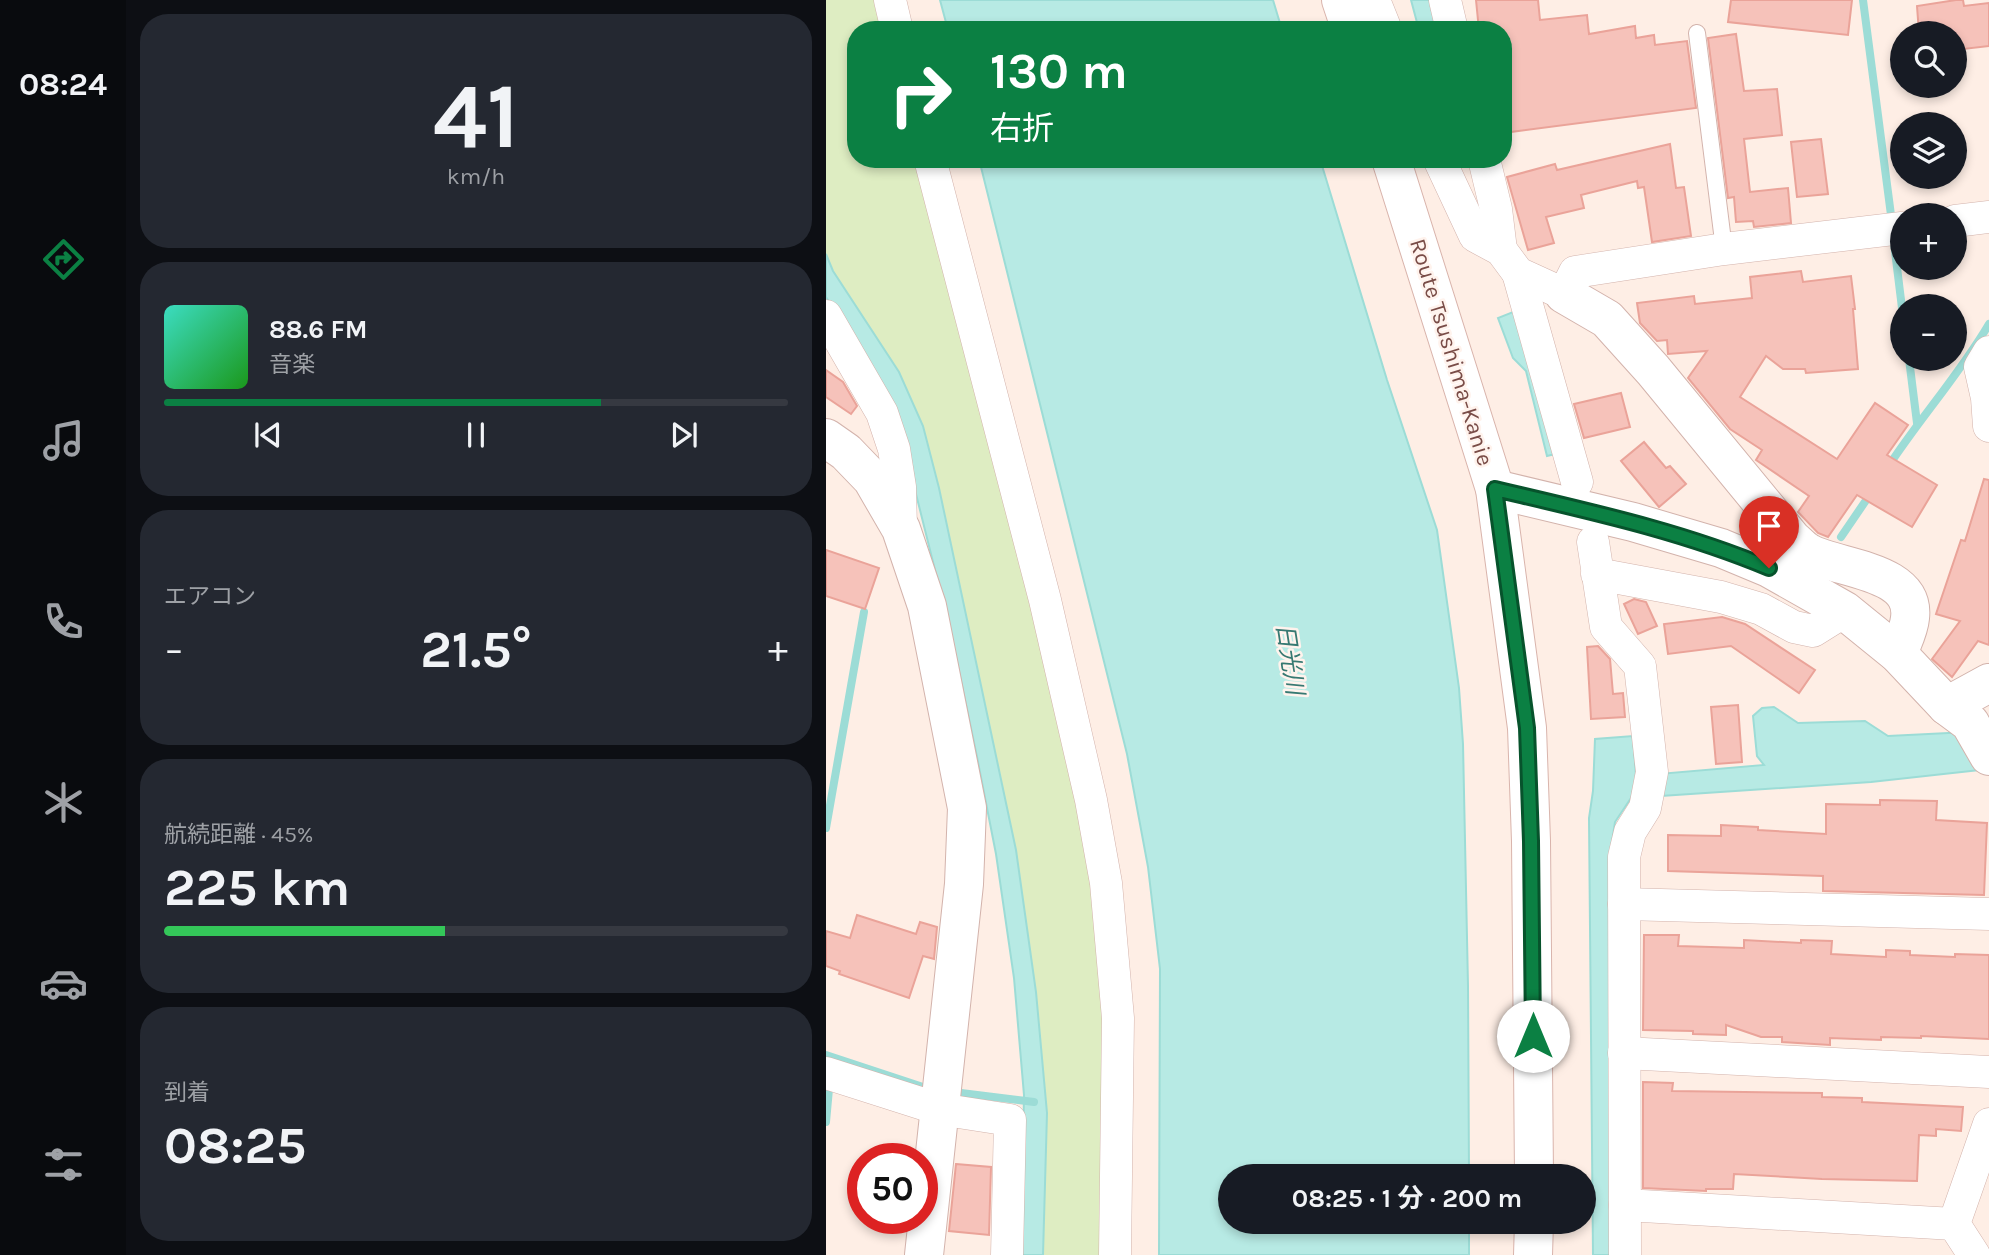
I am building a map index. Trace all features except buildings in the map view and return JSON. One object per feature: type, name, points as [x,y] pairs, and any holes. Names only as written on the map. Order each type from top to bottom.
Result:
[{"type":"street","points":[[890,0],[895,21]]},
{"type":"street","points":[[1341,0],[1348,21]]},
{"type":"street","points":[[1374,0],[1382,21]]},
{"type":"street","points":[[1445,0],[1450,21]]},
{"type":"street","points":[[932,168],[1045,600],[1091,800],[1106,883],[1118,1018],[1115,1255]]},
{"type":"street","name":"Route Tsushima-Kanie","points":[[1394,168],[1495,489],[1527,728],[1531,841],[1534,1164]]},
{"type":"street","points":[[1443,168],[1475,236],[1509,261],[1607,319],[1653,370],[1792,539],[1809,553],[1856,568],[1904,590],[1909,603],[1910,618],[1898,654]]},
{"type":"street","points":[[1486,168],[1509,261],[1577,482]]},
{"type":"street","points":[[1967,220],[1989,217]]},
{"type":"street","points":[[1564,294],[1575,272],[1724,249],[1890,229]]},
{"type":"street","points":[[826,316],[882,413],[894,449],[900,486],[901,529]]},
{"type":"street","points":[[1989,352],[1980,367],[1987,398],[1989,426]]},
{"type":"street","points":[[826,438],[846,452],[872,479],[901,529],[927,606],[967,808],[964,884],[924,1255]]},
{"type":"street","points":[[1495,489],[1721,548],[1769,568],[1845,611],[1969,709],[1989,756]]},
{"type":"street","points":[[1593,542],[1606,626],[1640,666],[1652,772],[1645,808],[1630,832],[1624,857],[1625,1255]]},
{"type":"street","points":[[1597,574],[1721,597],[1761,609],[1794,627],[1813,631],[1845,611]]},
{"type":"street","points":[[1969,709],[1989,683]]},
{"type":"street","points":[[1623,904],[1989,914]]},
{"type":"street","points":[[1624,1053],[1989,1072]]},
{"type":"street","points":[[826,1073],[940,1098],[1010,1120],[1007,1255]]},
{"type":"street","points":[[1954,1224],[1989,1124]]},
{"type":"street","points":[[1625,1205],[1954,1224]]},
{"type":"street","points":[[1954,1224],[1974,1255]]},
{"type":"street","points":[[1533,1255],[1534,1234]]},
{"type":"lane","points":[[1697,33],[1724,249]]},
{"type":"green space","points":[[826,0],[876,0],[884,21],[847,21],[847,168],[925,168],[1036,588],[1106,937],[1109,1255],[1043,1255],[1047,1113],[1036,992],[1016,850],[939,488],[923,426],[899,372],[833,271],[826,254]]},
{"type":"water","points":[[940,0],[1273,0],[1279,21],[946,21]]},
{"type":"water","points":[[1411,0],[1431,0],[1437,21],[1417,21]]},
{"type":"water","name":"日光川","points":[[981,168],[1323,168],[1387,380],[1437,530],[1459,688],[1463,744],[1469,1164],[1218,1164],[1218,1234],[1469,1234],[1469,1255],[1159,1255],[1160,969],[1148,867],[1127,754]]},
{"type":"water","points":[[826,254],[833,271],[899,372],[923,426],[939,488],[1016,850],[1036,992],[1047,1113],[1043,1255],[1021,1255],[1024,1095],[1014,978],[996,854],[952,638],[914,486],[883,388],[826,297]]},
{"type":"water","points":[[1518,310],[1555,454],[1547,456],[1526,371],[1513,358],[1498,318]]},
{"type":"water","points":[[1774,707],[1798,723],[1865,721],[1888,736],[1989,731],[1989,769],[1871,782],[1631,798],[1615,822],[1609,862],[1616,1255],[1593,1255],[1593,1234],[1596,1234],[1596,1164],[1592,1164],[1589,818],[1595,739],[1633,736],[1636,776],[1764,765],[1757,756],[1753,716],[1762,708]]},
{"type":"waterway","points":[[1863,0],[1890,207]]},
{"type":"waterway","points":[[1899,280],[1900,294]]},
{"type":"waterway","points":[[1888,467],[1989,324]]},
{"type":"waterway","points":[[1910,371],[1917,423]]},
{"type":"waterway","points":[[1841,537],[1871,493]]},
{"type":"waterway","points":[[826,828],[864,612]]},
{"type":"waterway","points":[[826,1055],[923,1087]]},
{"type":"waterway","points":[[826,1122],[829,1089]]},
{"type":"waterway","points":[[953,1092],[1034,1102]]},
{"type":"route","points":[[1533,1036],[1527,728],[1495,489],[1721,548],[1769,568]]}]
